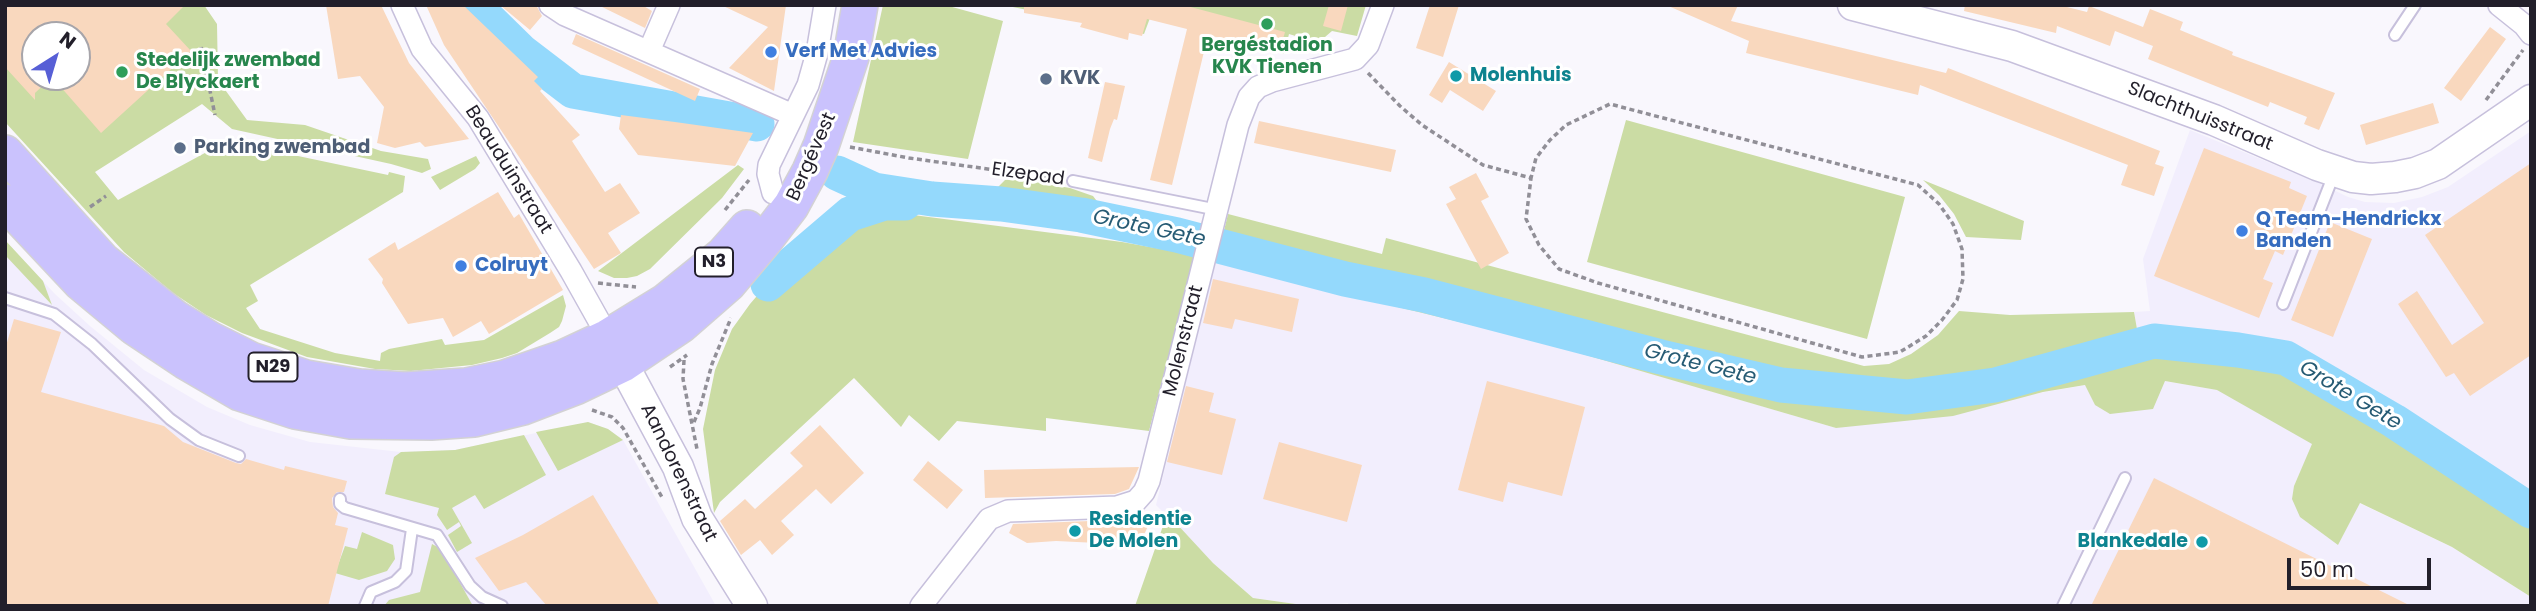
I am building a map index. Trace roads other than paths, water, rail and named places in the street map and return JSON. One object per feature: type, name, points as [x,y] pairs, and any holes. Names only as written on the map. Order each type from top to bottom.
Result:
[{"type":"main road","name":"Bergévest","points":[[616,351],[665,302],[723,255],[743,234],[761,187],[795,161],[816,120],[829,86],[848,5]]},
{"type":"main road","name":"Bergévest","points":[[616,351],[681,325],[728,284],[791,205],[821,146],[851,57],[860,5]]},
{"type":"main road","name":"N29","points":[[5,153],[103,261],[150,300],[175,318],[251,360],[306,378],[359,387],[405,390],[466,386],[505,378],[552,362],[616,351]]},
{"type":"main road","name":"N29","points":[[5,202],[81,283],[134,327],[240,393],[295,411],[351,421],[431,422],[474,419],[523,407],[575,387],[616,351]]},
{"type":"street","points":[[550,5],[565,15],[793,115]]},
{"type":"street","points":[[649,51],[669,5]]},
{"type":"street","name":"Bergévest","points":[[761,187],[813,71],[825,5]]},
{"type":"street","name":"Molenstraat","points":[[920,606],[989,519],[1008,511],[1117,508],[1136,501],[1144,492],[1149,481],[1238,125],[1249,97],[1258,86],[1355,59],[1368,45],[1383,5]]},
{"type":"street","name":"Slachthuisstraat","points":[[1853,5],[2012,46],[2214,120],[2353,177],[2371,179],[2415,173],[2446,159],[2531,100]]},
{"type":"street","points":[[2499,5],[2524,25],[2527,42]]},
{"type":"street","name":"Beauduinstraat","points":[[402,6],[422,49],[478,118],[616,351]]},
{"type":"street","name":"Aandorenstraat","points":[[616,351],[678,467],[696,518],[752,606]]},
{"type":"lane","points":[[2395,34],[2415,5]]},
{"type":"lane","points":[[2283,304],[2335,171]]},
{"type":"lane","name":"Elzepad","points":[[1073,181],[1215,218]]},
{"type":"lane","points":[[5,299],[54,314],[92,344],[170,419],[200,440],[239,456]]},
{"type":"lane","points":[[2063,606],[2125,478]]},
{"type":"lane","points":[[340,499],[340,504],[345,508],[437,535],[470,586],[482,597],[502,606]]},
{"type":"lane","points":[[365,606],[371,592],[396,582],[406,571],[412,529]]},
{"type":"waterway","name":"Grote Gete","points":[[474,5],[522,52],[573,91],[757,124]]},
{"type":"waterway","name":"Grote Gete","points":[[837,173],[874,190],[1081,215],[1177,235],[1345,279],[1424,295],[1661,357],[1781,385],[1907,397],[1995,385],[2154,341],[2286,358],[2394,421],[2531,511]]},
{"type":"waterway","points":[[768,284],[850,214],[884,203],[905,203]]},
{"type":"place","name":"Bergéstadion KVK Tienen","points":[[1267,24]]},
{"type":"place","name":"Verf Met Advies","points":[[771,52]]},
{"type":"place","name":"Stedelijk zwembad De Blyckaert","points":[[122,72]]},
{"type":"place","name":"Molenhuis","points":[[1456,76]]},
{"type":"place","name":"KVK","points":[[1046,79]]},
{"type":"place","name":"Parking zwembad","points":[[180,148]]},
{"type":"place","name":"Q Team-Hendrickx Banden","points":[[2242,231]]},
{"type":"place","name":"Colruyt","points":[[461,266]]},
{"type":"place","name":"Residentie De Molen","points":[[1075,531]]},
{"type":"place","name":"Blankedale","points":[[2202,542]]}]
